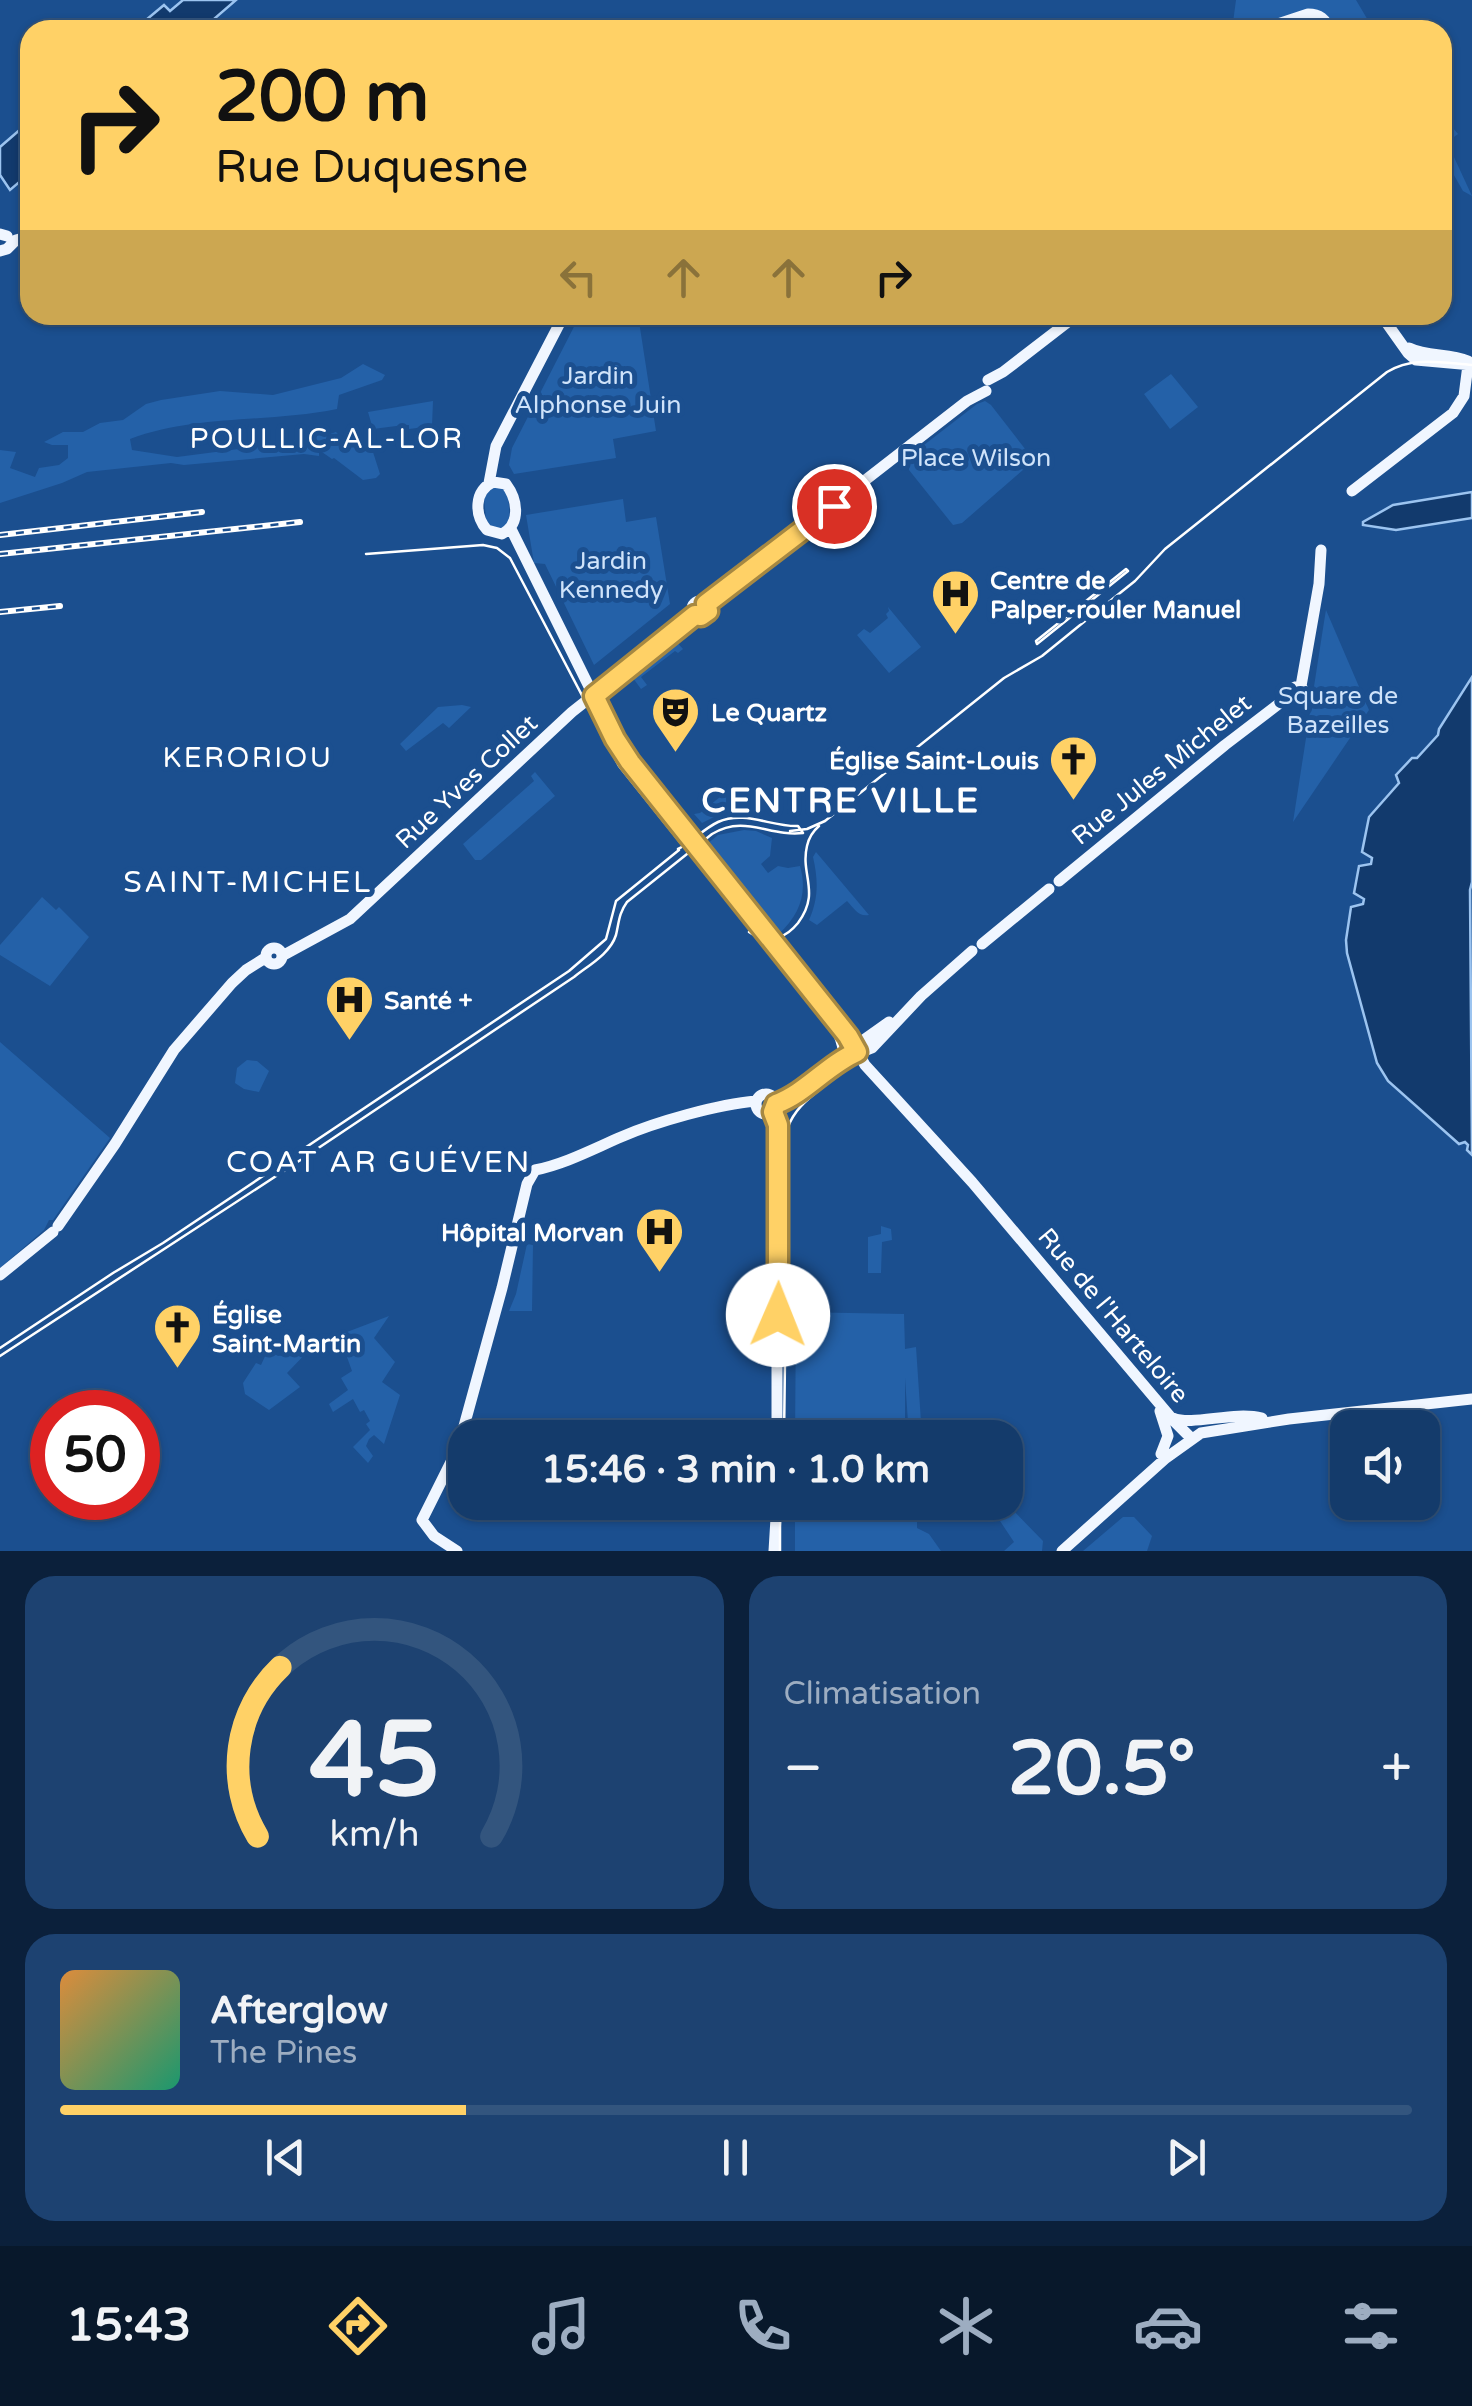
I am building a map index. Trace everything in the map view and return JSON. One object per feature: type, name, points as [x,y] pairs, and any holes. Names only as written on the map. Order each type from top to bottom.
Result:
[{"type":"main road","points":[[1290,20],[1314,14],[1325,20]]},
{"type":"main road","points":[[502,437],[498,464],[503,483],[513,494],[515,519],[510,529],[495,534],[482,524],[479,494],[489,483],[495,450],[559,325]]},
{"type":"main road","name":"Rue Yves Collet","points":[[0,1275],[55,1229],[116,1143],[164,1065],[238,977],[267,960],[269,949],[276,948],[281,953],[350,919],[566,717],[695,615],[694,603],[700,600],[706,604],[1064,325]]},
{"type":"main road","points":[[1352,491],[1453,413],[1464,396],[1470,364],[1453,356],[1423,354],[1404,346],[1388,325]]},
{"type":"main road","points":[[489,483],[503,483]]},
{"type":"main road","name":"Rue de l'Harteloire","points":[[510,529],[630,762],[857,1052],[871,1061],[897,1098],[1188,1435]]},
{"type":"main road","name":"Rue Jules Michelet","points":[[774,1108],[838,1061],[872,1048],[938,980],[977,947],[1297,689],[1319,584],[1321,550]]},
{"type":"main road","points":[[457,1551],[422,1520],[458,1448],[527,1184],[535,1170],[554,1166],[626,1134],[756,1101],[767,1094],[773,1097],[778,1125],[777,1420]]},
{"type":"main road","points":[[1062,1551],[1163,1456],[1168,1432],[1152,1395]]},
{"type":"main road","points":[[1188,1435],[1285,1420],[1472,1400]]},
{"type":"main road","points":[[1169,1416],[1181,1421],[1248,1414],[1285,1420]]},
{"type":"main road","points":[[1051,1551],[1202,1425],[1262,1418]]},
{"type":"main road","points":[[774,1551],[775,1520]]},
{"type":"main road","points":[[427,1528],[438,1530],[469,1551]]},
{"type":"green space","points":[[1236,0],[1356,0],[1368,20],[1322,20],[1309,9],[1274,20],[1233,20]]},
{"type":"green space","points":[[1452,153],[1472,196],[1463,191],[1452,172]]},
{"type":"green space","name":"Jardin Alphonse Juin","points":[[575,325],[640,325],[656,431],[613,439],[616,458],[514,474],[509,465],[512,448]]},
{"type":"green space","points":[[363,364],[385,375],[382,380],[339,395],[337,409],[207,422],[130,439],[132,450],[177,457],[292,442],[303,436],[303,431],[327,427],[330,434],[336,432],[347,444],[355,442],[359,453],[372,449],[380,474],[376,478],[363,480],[319,450],[319,456],[171,463],[87,472],[0,503],[0,450],[16,452],[10,468],[35,477],[39,468],[59,465],[68,458],[68,445],[44,442],[63,432],[83,432],[100,423],[123,420],[146,404],[161,400],[220,391],[273,395],[341,378]]},
{"type":"green space","points":[[1171,374],[1198,407],[1170,429],[1144,394]]},
{"type":"green space","points":[[433,401],[432,426],[373,429],[368,412]]},
{"type":"green space","name":"Place Wilson","points":[[985,401],[1029,454],[1031,463],[962,523],[953,525],[909,470],[908,462],[911,455]]},
{"type":"green space","points":[[493,487],[508,494],[510,521],[503,528],[492,528],[486,519],[484,497]]},
{"type":"green space","name":"Jardin Kennedy","points":[[623,499],[626,522],[656,517],[670,604],[594,665],[545,564],[534,563],[526,515]]},
{"type":"green space","points":[[888,607],[921,647],[889,673],[857,635],[864,629],[870,633],[888,618]]},
{"type":"green space","name":"Square de Bazeilles","points":[[1326,610],[1369,710],[1293,822],[1324,622]]},
{"type":"green space","points":[[674,639],[683,649],[641,677],[647,685],[641,689],[630,674]]},
{"type":"green space","points":[[438,707],[471,707],[449,728],[443,723],[406,751],[400,744]]},
{"type":"green space","points":[[535,772],[555,796],[481,860],[475,860],[463,844],[534,781],[531,776]]},
{"type":"green space","points":[[730,789],[743,804],[743,810],[726,811],[702,823],[694,814]]},
{"type":"green space","points":[[744,830],[772,838],[770,856],[761,864],[768,873],[778,866],[800,866],[800,903],[779,934],[706,845],[718,835]]},
{"type":"green space","points":[[816,852],[869,915],[859,913],[847,901],[817,925],[809,920],[816,896]]},
{"type":"green space","points":[[42,897],[56,910],[59,907],[89,937],[50,986],[0,955],[0,945]]},
{"type":"green space","points":[[0,1042],[110,1138],[53,1220],[0,1268]]},
{"type":"green space","points":[[247,1060],[257,1061],[269,1071],[259,1092],[235,1083],[237,1068]]},
{"type":"green space","points":[[881,1226],[891,1229],[892,1240],[882,1242],[881,1273],[868,1273],[868,1237],[881,1234]]},
{"type":"green space","points":[[527,1244],[533,1245],[532,1311],[509,1311],[516,1294]]},
{"type":"green space","points":[[796,1312],[904,1314],[905,1349],[916,1347],[921,1420],[908,1420],[905,1378],[905,1420],[795,1420]]},
{"type":"green space","points":[[389,1316],[374,1338],[395,1362],[382,1382],[400,1395],[384,1444],[374,1435],[369,1439],[366,1446],[373,1456],[368,1463],[353,1447],[370,1430],[364,1410],[360,1412],[353,1399],[333,1412],[329,1404],[348,1390],[341,1378],[352,1371],[339,1335]]},
{"type":"green space","points":[[300,1337],[314,1345],[287,1373],[300,1387],[269,1410],[245,1394],[243,1383],[256,1363],[261,1365],[268,1350],[278,1356],[286,1355]]},
{"type":"green space","points":[[1123,1517],[1134,1517],[1152,1536],[1147,1551],[1083,1551]]},
{"type":"green space","points":[[795,1520],[917,1520],[917,1528],[929,1534],[941,1551],[795,1551]]},
{"type":"green space","points":[[999,1520],[1023,1520],[1043,1541],[1042,1551],[1004,1551],[1014,1542]]},
{"type":"shaded area","points":[[183,0],[236,0],[213,20],[146,20],[164,5],[170,11]]},
{"type":"shaded area","points":[[20,130],[20,182],[10,190],[0,175],[0,147]]},
{"type":"shaded area","points":[[1472,492],[1472,518],[1396,530],[1363,525],[1393,505]]},
{"type":"shaded area","points":[[1472,677],[1472,1155],[1465,1142],[1459,1144],[1388,1081],[1377,1063],[1346,940],[1351,907],[1363,904],[1364,899],[1354,893],[1359,866],[1371,864],[1372,858],[1362,852],[1369,817],[1399,783],[1396,775],[1438,735]]},
{"type":"tram line","points":[[790,831],[825,821],[1004,678],[1042,656],[1135,581],[1165,549],[1387,372],[1418,362],[1472,365]]},
{"type":"tram line","points":[[366,554],[483,545],[497,548],[510,558],[619,766],[834,1034],[839,1052],[834,1076],[805,1102],[788,1127],[784,1420]]},
{"type":"tram line","points":[[1126,569],[1128,571],[1037,644],[1036,641],[1126,569]]},
{"type":"tram line","points":[[0,1348],[569,971],[606,939],[616,901],[713,825],[748,818],[798,826],[803,833],[735,826],[712,834],[627,902],[609,948],[574,977],[0,1356]]},
{"type":"tram line","points":[[749,932],[764,939],[775,938],[798,923],[808,902],[807,846],[819,826]]},
{"type":"tram line","points":[[780,1520],[780,1551]]},
{"type":"railway","points":[[0,535],[202,512]]},
{"type":"railway","points":[[0,554],[300,522]]},
{"type":"railway","points":[[0,612],[60,606]]},
{"type":"place","name":"Centre de Palper-rouler Manuel","points":[[955,636]]},
{"type":"place","name":"Le Quartz","points":[[676,754]]},
{"type":"place","name":"Église Saint-Louis","points":[[1074,802]]},
{"type":"place","name":"Santé +","points":[[349,1042]]},
{"type":"place","name":"Hôpital Morvan","points":[[659,1274]]},
{"type":"place","name":"Église Saint-Martin","points":[[177,1370]]},
{"type":"district","name":"POULLIC-AL-LOR","points":[[327,438]]},
{"type":"district","name":"KERORIOU","points":[[248,757]]},
{"type":"district","name":"CENTRE VILLE","points":[[841,800]]},
{"type":"district","name":"SAINT-MICHEL","points":[[248,882]]},
{"type":"district","name":"COAT AR GUÉVEN","points":[[379,1162]]},
{"type":"route","points":[[778,1315],[778,1125],[773,1112],[776,1104],[788,1100],[838,1061],[857,1052],[630,762],[594,696],[695,615],[706,614],[706,604],[834,506]]}]
